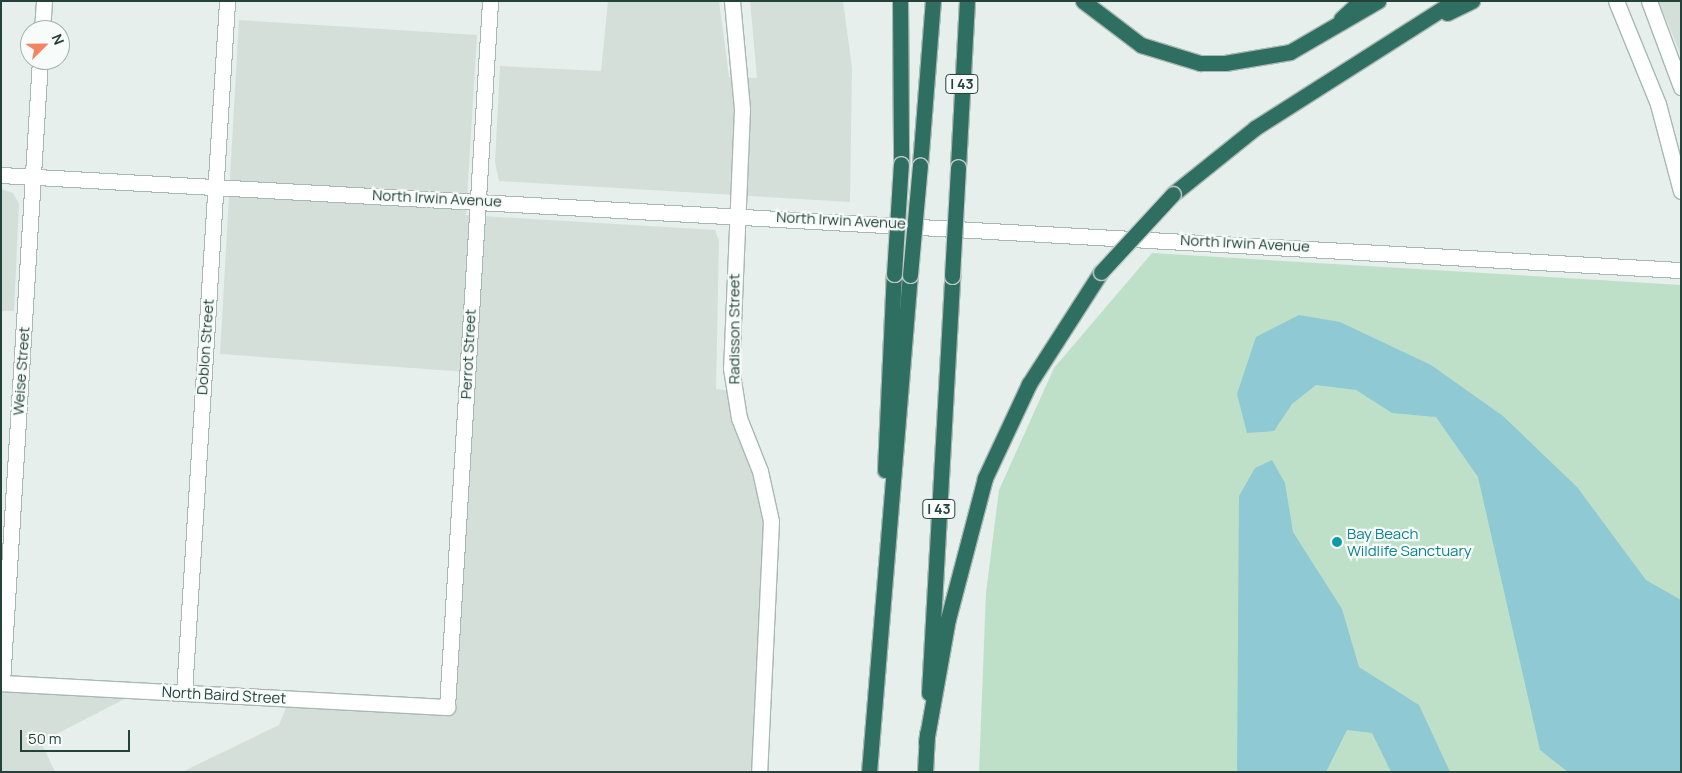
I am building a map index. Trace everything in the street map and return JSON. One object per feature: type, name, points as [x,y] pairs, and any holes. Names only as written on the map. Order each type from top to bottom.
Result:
[{"type":"highway","points":[[886,559],[884,419],[901,164],[900,1]]},
{"type":"highway","name":"I 43","points":[[869,772],[933,1]]},
{"type":"highway","name":"I 43","points":[[925,772],[967,1]]},
{"type":"highway","points":[[1083,1],[1141,45],[1200,63],[1274,56],[1320,35],[1378,1]]},
{"type":"highway","points":[[1320,35],[1360,1]]},
{"type":"highway","points":[[926,742],[948,619],[985,478],[1029,384],[1101,272],[1173,194],[1256,128],[1454,1]]},
{"type":"highway","points":[[1401,36],[1472,1]]},
{"type":"street","points":[[43,20],[44,1]]},
{"type":"street","name":"Doblon Street","points":[[184,692],[227,1]]},
{"type":"street","name":"Perrot Street","points":[[446,707],[490,1]]},
{"type":"street","name":"Radisson Street","points":[[732,1],[742,109],[736,215],[733,391],[760,471],[771,521],[759,772]]},
{"type":"street","points":[[1616,1],[1658,104],[1681,191]]},
{"type":"street","points":[[1649,1],[1681,87]]},
{"type":"street","name":"Weise Street","points":[[2,683],[39,70]]},
{"type":"street","name":"North Irwin Avenue","points":[[1,175],[478,200],[1681,270]]},
{"type":"street","name":"North Baird Street","points":[[2,683],[446,707]]},
{"type":"shaded area","points":[[608,1],[719,1],[729,77],[757,78],[750,1],[843,1],[852,68],[850,202],[499,181],[495,162],[500,66],[601,71]]},
{"type":"shaded area","points":[[1658,1],[1681,1],[1681,56],[1667,21]]},
{"type":"shaded area","points":[[239,20],[477,35],[466,215],[715,230],[719,241],[716,389],[733,391],[767,499],[759,772],[182,772],[279,725],[290,698],[446,707],[467,372],[220,354]]},
{"type":"shaded area","points":[[1,189],[13,193],[19,204],[14,311],[1,311]]},
{"type":"shaded area","points":[[1,683],[142,690],[41,742],[55,772],[1,772]]},
{"type":"green space","name":"Bay Beach Wildlife Sanctuary","points":[[1152,253],[1681,285],[1681,772],[979,772],[986,593],[999,490],[1054,368]]},
{"type":"water","points":[[1299,315],[1340,322],[1431,365],[1503,416],[1577,487],[1646,580],[1681,600],[1681,772],[1568,772],[1540,750],[1478,477],[1436,417],[1392,413],[1356,390],[1316,385],[1292,404],[1274,431],[1247,433],[1237,394],[1256,337]]},
{"type":"water","points":[[1272,460],[1285,483],[1293,532],[1342,609],[1359,667],[1419,705],[1450,772],[1391,772],[1372,733],[1347,730],[1326,772],[1237,772],[1239,496],[1255,468]]},
{"type":"place","name":"Bay Beach Wildlife Sanctuary","points":[[1337,542]]}]
